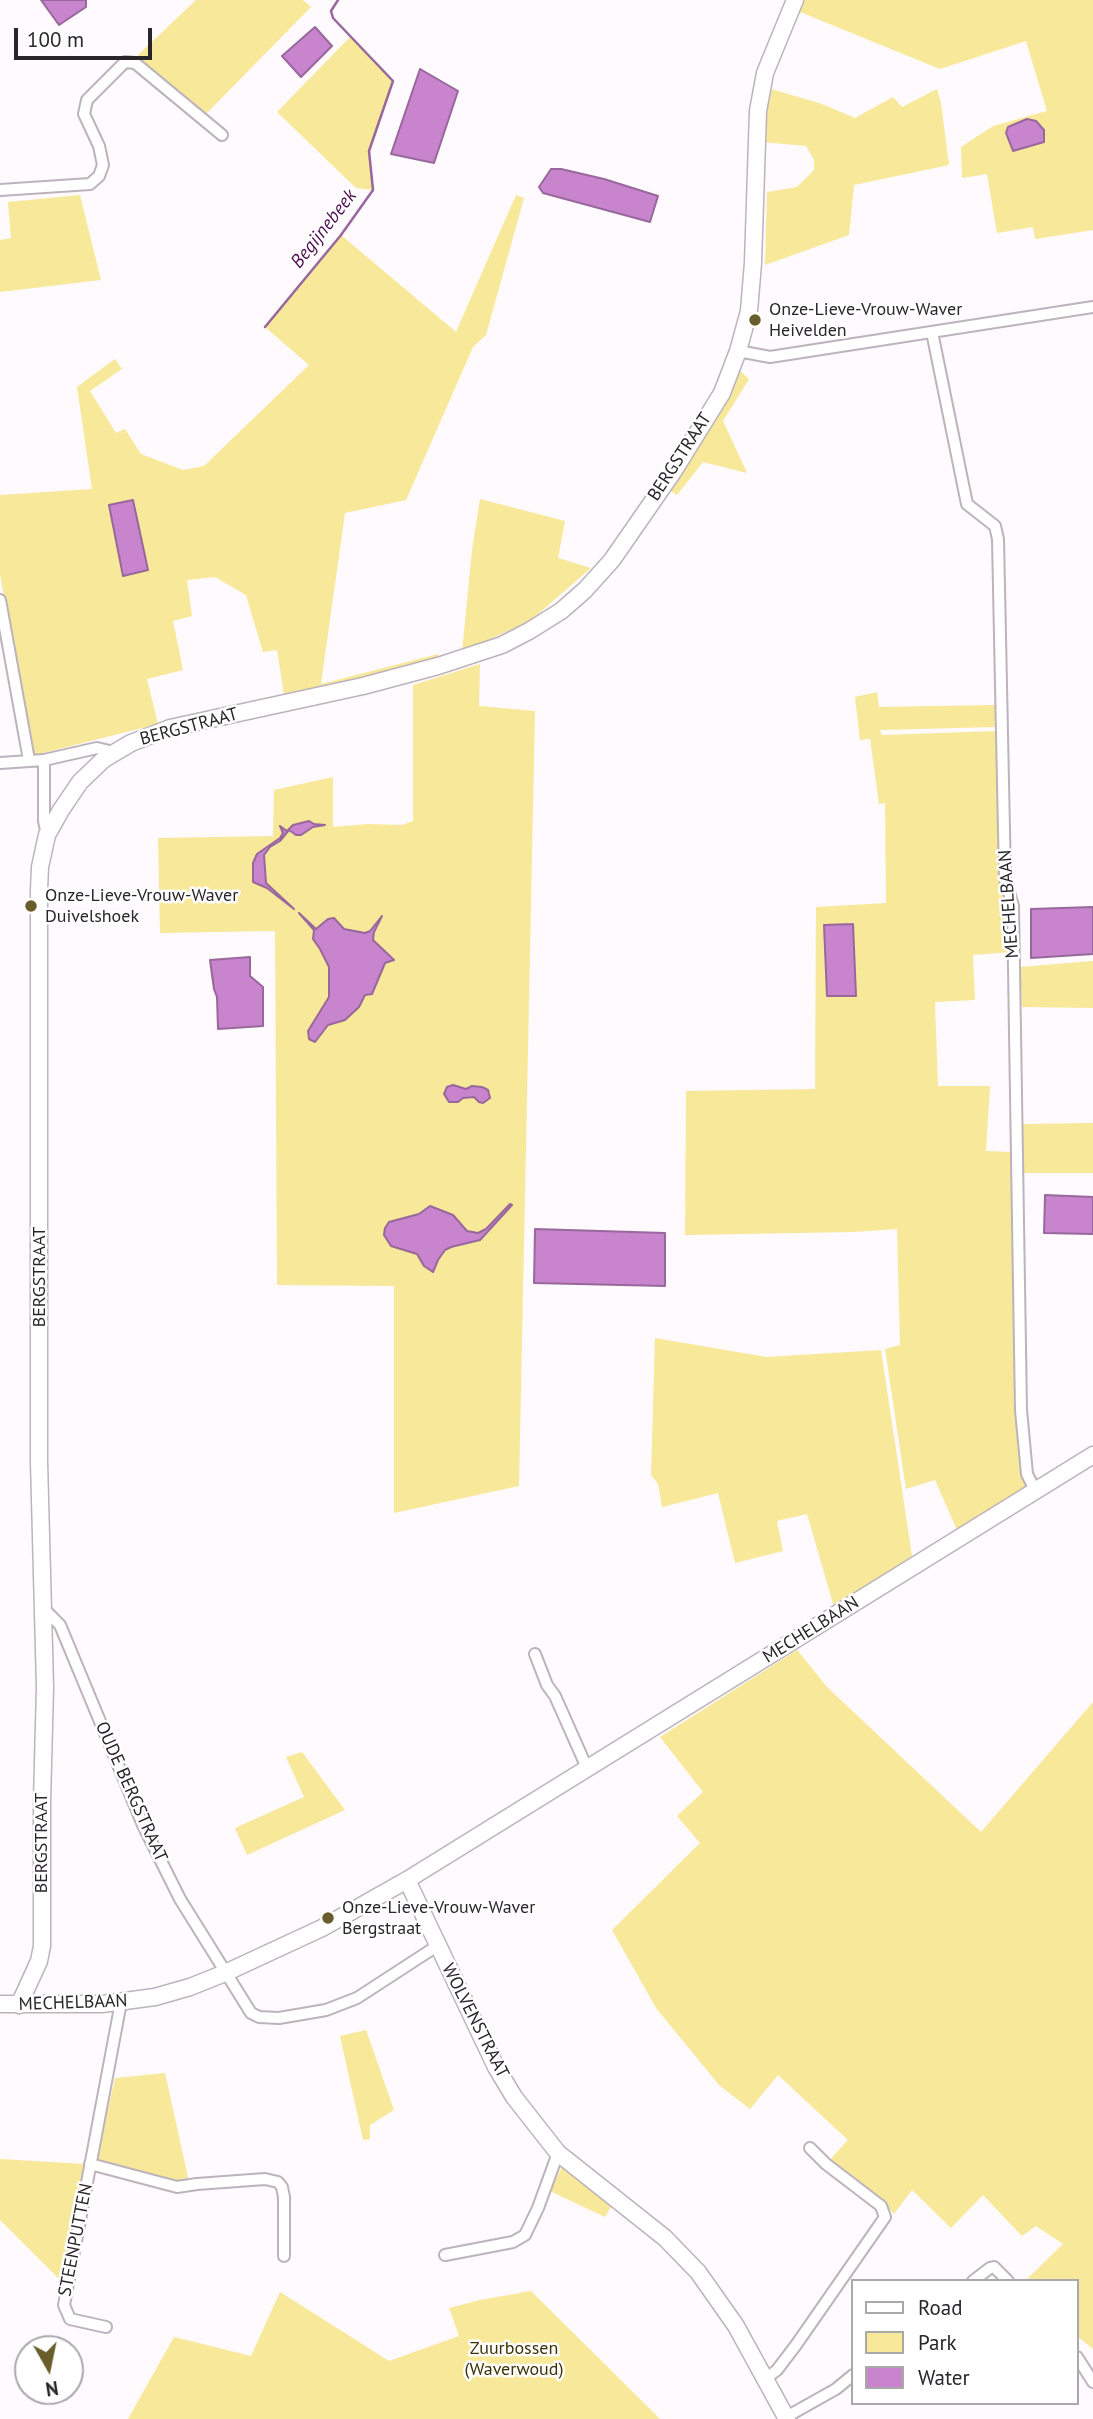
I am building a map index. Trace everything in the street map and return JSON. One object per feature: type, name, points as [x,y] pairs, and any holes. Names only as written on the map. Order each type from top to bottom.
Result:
[{"type":"street","name":"BERGSTRAAT","points":[[19,2005],[39,1961],[42,1946],[42,1801],[46,1687],[39,1461],[39,890],[40,867],[47,835],[80,782],[114,752],[170,728],[303,701],[438,666],[502,645],[543,623],[585,590],[612,560],[673,472],[722,393],[738,351],[748,310],[753,263],[758,111],[765,73],[795,0]]},
{"type":"street","points":[[0,190],[90,184],[99,176],[103,165],[99,146],[84,114],[87,100],[125,62],[135,62],[222,135]]},
{"type":"street","points":[[738,351],[770,357],[1093,307]]},
{"type":"street","name":"MECHELBAAN","points":[[932,332],[967,504],[995,526],[998,539],[1005,879],[1013,906],[1021,1410],[1027,1474],[1035,1490]]},
{"type":"street","points":[[0,600],[29,760]]},
{"type":"street","points":[[0,764],[44,760],[97,748],[114,752]]},
{"type":"street","points":[[44,760],[44,821],[47,835]]},
{"type":"street","name":"MECHELBAAN","points":[[0,2004],[121,2003],[172,1992],[225,1973],[321,1928],[407,1880],[1093,1455]]},
{"type":"street","name":"OUDE BERGSTRAAT","points":[[43,1608],[60,1626],[70,1647],[143,1825],[180,1899],[225,1973]]},
{"type":"street","points":[[536,1654],[547,1685],[555,1696],[587,1768]]},
{"type":"street","name":"WOLVENSTRAAT","points":[[407,1880],[496,2067],[514,2097],[558,2152],[683,2255],[721,2301],[787,2418],[836,2389],[852,2376]]},
{"type":"street","points":[[225,1973],[251,2013],[259,2017],[279,2018],[326,2010],[357,1998],[437,1946]]},
{"type":"street","name":"STEENPUTTEN","points":[[106,2327],[70,2319],[64,2305],[121,2003]]},
{"type":"street","points":[[765,2379],[776,2370],[796,2344],[885,2217],[881,2206],[825,2164],[810,2148]]},
{"type":"street","points":[[445,2255],[513,2242],[525,2235],[538,2208],[558,2152]]},
{"type":"street","name":"STEENPUTTEN","points":[[90,2164],[177,2187],[197,2183],[265,2179],[278,2182],[284,2197],[284,2256]]},
{"type":"street","points":[[975,2279],[990,2267],[994,2267],[1005,2279]]},
{"type":"street","points":[[1079,2360],[1093,2382]]},
{"type":"green space","points":[[196,0],[303,0],[311,7],[205,115],[135,58]]},
{"type":"green space","points":[[804,0],[1093,0],[1093,230],[1035,239],[1033,227],[997,233],[987,174],[962,178],[961,147],[993,126],[1047,111],[1026,41],[940,69],[800,12]]},
{"type":"green space","points":[[351,36],[393,81],[369,151],[373,190],[356,188],[277,112]]},
{"type":"green space","points":[[768,88],[822,104],[855,118],[893,97],[902,107],[937,89],[949,165],[854,185],[849,235],[765,265],[767,192],[797,187],[814,170],[814,160],[806,146],[762,142]]},
{"type":"green space","points":[[80,195],[101,280],[0,292],[0,240],[11,238],[8,202]]},
{"type":"green space","points":[[516,195],[524,198],[486,335],[473,347],[406,500],[345,513],[321,684],[438,654],[441,664],[285,701],[277,650],[263,652],[246,595],[215,577],[187,580],[192,616],[173,621],[183,670],[147,679],[158,724],[35,755],[31,751],[0,574],[0,495],[92,489],[77,387],[115,359],[122,369],[90,391],[116,433],[125,429],[141,454],[183,470],[204,466],[309,365],[265,327],[341,235],[456,332]],"holes":[[[134,500],[148,570],[109,506]]]},
{"type":"green space","points":[[738,369],[749,379],[723,421],[747,473],[703,462],[677,495],[669,490]]},
{"type":"green space","points":[[480,499],[565,521],[558,558],[591,568],[530,621],[462,652],[472,550]]},
{"type":"green space","points":[[480,664],[479,706],[535,711],[519,1486],[394,1513],[394,1286],[277,1285],[275,931],[160,933],[158,838],[273,836],[274,790],[333,777],[333,827],[402,825],[413,821],[413,685]]},
{"type":"green space","points":[[877,692],[879,707],[996,705],[997,727],[880,730],[882,735],[997,731],[1000,874],[1011,952],[973,955],[975,1000],[935,1002],[938,1086],[990,1086],[986,1151],[1011,1152],[1018,1455],[1026,1487],[957,1530],[935,1480],[906,1489],[885,1349],[900,1345],[897,1229],[685,1235],[686,1091],[815,1089],[816,907],[886,903],[885,803],[879,804],[870,739],[860,740],[855,697]]},
{"type":"green space","points":[[1093,961],[1093,1008],[1022,1007],[1020,967]]},
{"type":"green space","points":[[1093,1123],[1093,1173],[1023,1173],[1022,1124]]},
{"type":"green space","points":[[655,1338],[767,1357],[881,1350],[912,1556],[834,1607],[807,1514],[777,1521],[783,1551],[735,1563],[718,1493],[662,1507],[658,1484],[651,1475]]},
{"type":"green space","points":[[797,1650],[828,1688],[981,1832],[1093,1702],[1093,2349],[1079,2338],[1079,2279],[1027,2279],[1063,2244],[1036,2226],[1022,2236],[983,2195],[951,2228],[912,2190],[894,2214],[880,2199],[824,2166],[848,2140],[778,2075],[750,2109],[719,2085],[656,2008],[612,1930],[700,1843],[677,1816],[703,1792],[660,1737]]},
{"type":"green space","points":[[302,1752],[345,1810],[247,1855],[235,1828],[304,1797],[286,1757]]},
{"type":"green space","points":[[366,2030],[394,2110],[370,2125],[370,2139],[363,2140],[340,2036]]},
{"type":"green space","points":[[165,2073],[189,2182],[171,2182],[96,2161],[115,2078]]},
{"type":"green space","points":[[0,2159],[85,2164],[65,2285],[0,2220]]},
{"type":"green space","points":[[563,2165],[612,2205],[605,2217],[550,2191]]},
{"type":"green space","name":"Zuurbossen (Waverwoud)","points":[[531,2291],[660,2419],[128,2419],[174,2337],[251,2356],[280,2292],[389,2361],[459,2336],[449,2308]]},
{"type":"water","points":[[41,0],[86,0],[86,7],[59,25]]},
{"type":"water","points":[[315,27],[332,46],[301,77],[282,56]]},
{"type":"water","points":[[420,69],[458,91],[434,163],[391,154]]},
{"type":"water","points":[[1027,119],[1036,121],[1044,130],[1044,142],[1013,151],[1006,133],[1008,127]]},
{"type":"water","points":[[551,169],[604,179],[658,196],[650,222],[543,193],[539,187]]},
{"type":"water","points":[[133,500],[148,570],[123,576],[109,505]]},
{"type":"water","points":[[309,821],[325,825],[313,827],[301,835],[289,830],[264,855],[266,883],[294,909],[267,888],[253,882],[253,863],[257,854],[280,838],[283,833],[280,826],[287,831],[293,825]]},
{"type":"water","points":[[1093,907],[1093,954],[1031,958],[1031,909]]},
{"type":"water","points":[[299,913],[316,929],[328,919],[334,918],[344,929],[365,933],[370,931],[382,916],[373,940],[394,960],[385,963],[372,994],[365,995],[359,1007],[345,1020],[328,1025],[315,1042],[309,1039],[308,1031],[329,997],[329,967],[313,939],[314,930]]},
{"type":"water","points":[[853,924],[856,996],[827,996],[824,925]]},
{"type":"water","points":[[250,957],[250,976],[263,987],[263,1026],[218,1029],[217,997],[210,960]]},
{"type":"water","points":[[453,1085],[466,1089],[472,1086],[482,1087],[488,1090],[490,1098],[483,1103],[474,1097],[449,1102],[444,1094],[447,1087]]},
{"type":"water","points":[[1045,1195],[1093,1197],[1093,1234],[1044,1233]]},
{"type":"water","points":[[512,1205],[480,1240],[445,1250],[433,1272],[424,1266],[417,1254],[391,1246],[384,1235],[389,1222],[419,1214],[430,1206],[453,1215],[467,1231],[478,1233],[486,1229]]},
{"type":"water","points":[[535,1229],[665,1233],[665,1286],[534,1283]]},
{"type":"waterway","name":"Begijnebeek","points":[[265,327],[341,235],[373,190],[369,151],[393,81],[333,18],[331,11],[338,0]]},
{"type":"place","name":"Onze-Lieve-Vrouw-Waver Heivelden","points":[[755,320]]},
{"type":"place","name":"Onze-Lieve-Vrouw-Waver Duivelshoek","points":[[31,906]]},
{"type":"place","name":"Onze-Lieve-Vrouw-Waver Bergstraat","points":[[328,1918]]}]
